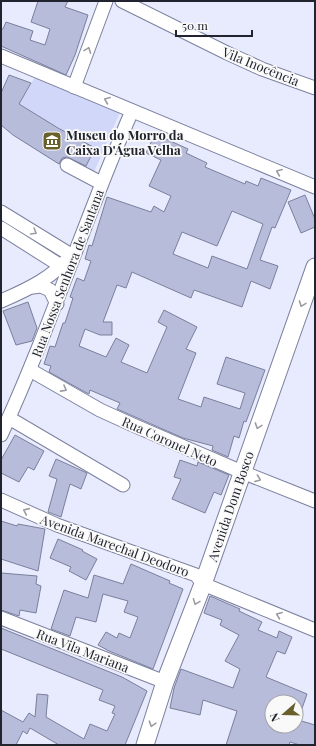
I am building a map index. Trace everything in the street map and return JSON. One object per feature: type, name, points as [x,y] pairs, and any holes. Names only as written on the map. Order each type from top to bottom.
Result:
[{"type":"main road","name":"Avenida Dom Bosco","points":[[145,745],[165,682],[203,584],[315,267]]},
{"type":"street","points":[[74,87],[106,1]]},
{"type":"street","name":"Vila Inocência","points":[[122,1],[262,69],[315,88]]},
{"type":"street","points":[[1,56],[315,187]]},
{"type":"street","name":"Rua Nossa Senhora de Santana","points":[[1,436],[57,304],[74,251],[132,111]]},
{"type":"street","points":[[67,165],[101,183]]},
{"type":"street","points":[[1,212],[74,251],[61,266],[33,287],[1,301]]},
{"type":"street","points":[[1,228],[61,266]]},
{"type":"street","points":[[33,287],[41,286],[50,290],[57,304]]},
{"type":"street","name":"Rua Coronel Neto","points":[[30,370],[100,410],[242,472],[315,501]]},
{"type":"street","points":[[9,418],[123,485]]},
{"type":"street","name":"Avenida Marechal Deodoro","points":[[1,500],[57,525],[196,575],[203,584],[315,630]]},
{"type":"street","name":"Rua Vila Mariana","points":[[1,618],[165,682]]},
{"type":"shaded area","points":[[36,75],[121,110],[90,181],[45,156],[5,128]]},
{"type":"building","points":[[38,1],[68,1],[65,7],[88,15],[75,55],[66,75],[1,46],[1,29],[3,29],[6,22],[33,31],[30,40],[45,45],[50,29],[31,22]]},
{"type":"building","name":"Museu do Morro da Caixa D'Água Velha","points":[[9,75],[31,83],[19,104],[58,128],[95,148],[86,166],[67,157],[62,158],[59,164],[13,135],[1,125],[1,93]]},
{"type":"building","points":[[155,134],[188,149],[186,153],[207,163],[205,167],[245,184],[246,181],[258,186],[261,178],[291,190],[275,228],[272,227],[260,260],[278,266],[270,289],[251,281],[242,307],[194,290],[191,298],[132,272],[126,288],[117,285],[103,322],[112,322],[112,335],[100,335],[85,329],[79,346],[106,357],[116,338],[129,345],[121,362],[147,373],[167,327],[158,322],[164,310],[197,327],[186,349],[196,353],[178,399],[201,407],[204,397],[240,409],[245,393],[217,384],[226,357],[265,370],[246,422],[244,421],[239,438],[234,436],[228,457],[212,450],[213,446],[183,438],[117,409],[120,403],[90,390],[89,394],[85,392],[49,372],[51,366],[44,364],[50,346],[55,347],[63,323],[65,323],[73,298],[70,297],[77,278],[84,281],[91,261],[85,259],[89,245],[92,246],[107,197],[151,212],[154,206],[164,212],[171,196],[149,186],[161,160],[146,153]],"holes":[[[232,211],[263,224],[247,269],[212,256],[208,268],[173,254],[182,232],[217,246]]]},
{"type":"building","points":[[305,195],[315,219],[315,227],[301,233],[288,202]]},
{"type":"building","points":[[28,302],[37,328],[32,341],[16,345],[3,311]]},
{"type":"building","points":[[15,435],[44,451],[34,470],[28,467],[19,482],[1,473],[1,460]]},
{"type":"building","points":[[56,459],[87,473],[81,489],[70,484],[61,517],[48,512],[57,479],[49,476]]},
{"type":"building","points":[[180,460],[197,466],[198,462],[229,475],[221,495],[214,492],[205,513],[172,499],[181,479],[174,477]]},
{"type":"building","points":[[1,521],[17,526],[18,524],[45,529],[38,571],[1,559]]},
{"type":"building","points":[[58,539],[83,550],[82,551],[97,559],[86,580],[69,571],[71,567],[50,558]]},
{"type":"building","points":[[131,564],[170,581],[169,583],[183,589],[153,669],[98,645],[106,632],[117,638],[119,633],[130,638],[138,617],[124,612],[128,601],[103,594],[96,622],[76,617],[70,636],[51,629],[64,590],[88,598],[94,575],[123,584]]},
{"type":"building","points":[[1,573],[37,576],[36,584],[41,586],[36,613],[20,610],[19,616],[1,610]]},
{"type":"building","points":[[210,596],[240,609],[239,611],[262,622],[258,630],[277,638],[279,631],[292,637],[285,654],[277,651],[266,677],[307,694],[304,703],[304,694],[264,694],[264,734],[304,734],[304,722],[315,725],[315,745],[300,745],[290,742],[289,745],[226,745],[237,711],[203,700],[200,715],[170,708],[174,688],[181,669],[233,688],[240,669],[225,661],[239,635],[220,625],[222,620],[204,613]]},
{"type":"building","points":[[1,628],[122,677],[147,691],[125,745],[59,745],[30,728],[27,734],[23,731],[16,745],[1,745],[1,710],[23,722],[29,713],[35,717],[37,694],[48,695],[46,717],[84,739],[90,724],[107,731],[115,714],[112,713],[115,706],[99,700],[103,690],[1,649]]},
{"type":"place","name":"Museu do Morro da Caixa D'Água Velha","points":[[52,141]]}]
